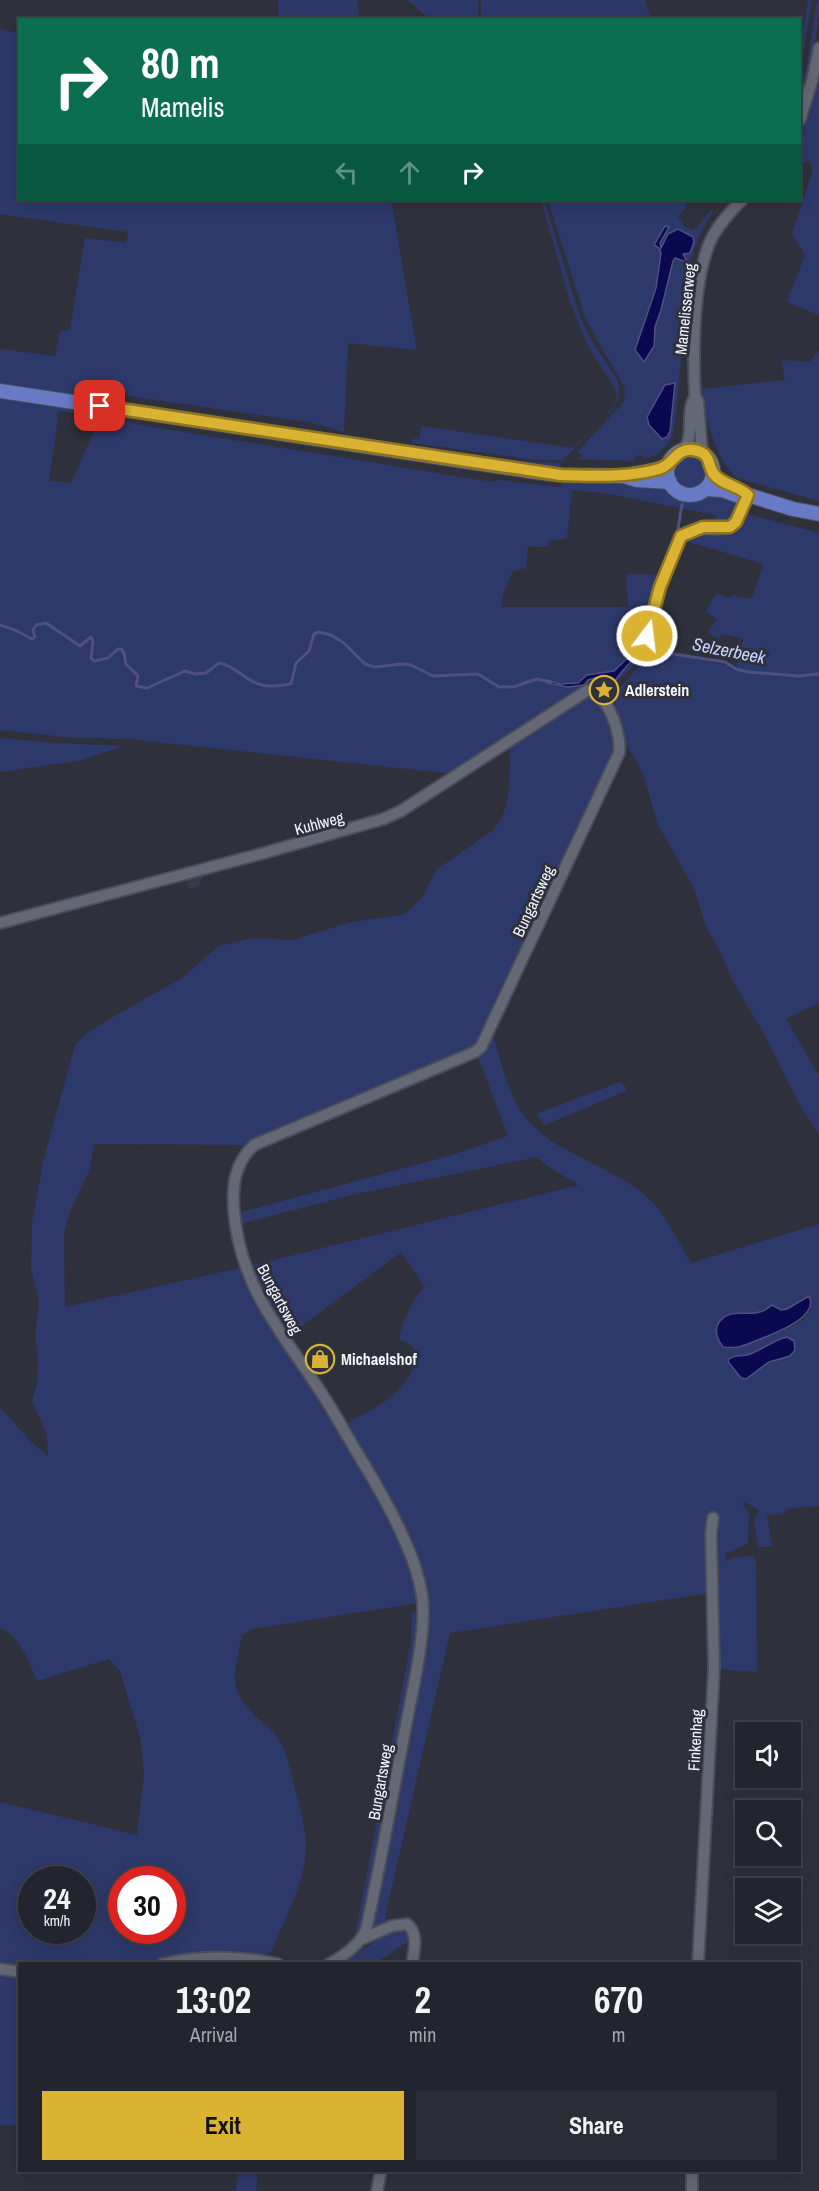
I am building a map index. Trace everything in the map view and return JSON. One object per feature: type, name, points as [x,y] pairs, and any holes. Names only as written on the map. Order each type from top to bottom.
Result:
[{"type":"main road","points":[[0,392],[553,474],[624,476],[669,465]]},
{"type":"main road","points":[[706,489],[713,472],[709,460],[702,453],[694,450],[684,451],[675,456],[669,465],[670,482],[675,489],[685,494],[696,494],[706,489],[722,490],[819,514]]},
{"type":"main road","points":[[713,472],[748,495]]},
{"type":"main road","points":[[624,476],[637,480],[670,482]]},
{"type":"street","points":[[801,117],[819,48]]},
{"type":"street","name":"Mamelisserweg","points":[[684,451],[690,437],[692,402],[695,397],[697,313],[706,255],[715,232],[741,201]]},
{"type":"street","name":"Mamelisserweg","points":[[695,397],[698,401],[702,453]]},
{"type":"street","points":[[647,636],[660,587],[681,536],[703,527],[730,527],[736,522],[748,495]]},
{"type":"street","name":"Kuhlweg","points":[[0,923],[373,822],[400,811],[588,690],[594,692],[609,708]]},
{"type":"street","name":"Bungartsweg","points":[[362,1939],[379,1868],[412,1692],[422,1634],[422,1596],[406,1542],[392,1512],[338,1420],[286,1343],[248,1276],[238,1240],[233,1182],[242,1160],[254,1145],[475,1052],[481,1047],[616,759],[620,747],[609,708]]},
{"type":"street","name":"Finkenhag","points":[[698,1962],[714,1668],[711,1534],[713,1518]]},
{"type":"street","points":[[332,1962],[362,1939],[392,1926],[407,1924],[412,1928],[414,1934],[412,1962]]},
{"type":"street","points":[[181,1962],[218,1958],[256,1959],[269,1962]]},
{"type":"street","points":[[0,1969],[18,1972]]},
{"type":"street","points":[[378,2191],[381,2172]]},
{"type":"street","points":[[692,2172],[692,2191]]},
{"type":"shaded area","points":[[278,0],[357,0],[360,18],[278,18]]},
{"type":"shaded area","points":[[407,0],[478,0],[478,18],[429,18]]},
{"type":"shaded area","points":[[481,0],[645,0],[651,18],[481,18]]},
{"type":"shaded area","points":[[808,0],[812,0],[801,68],[801,45]]},
{"type":"shaded area","points":[[817,0],[819,0],[815,40],[801,103],[801,90]]},
{"type":"shaded area","points":[[0,29],[18,33],[18,201],[391,201],[417,350],[348,343],[344,432],[308,422],[101,392],[97,416],[122,422],[493,482],[498,480],[560,487],[563,481],[658,484],[682,497],[691,499],[714,493],[738,498],[731,521],[726,524],[716,524],[716,515],[604,493],[572,490],[567,538],[549,541],[548,547],[528,546],[526,568],[513,571],[504,593],[502,607],[628,607],[626,574],[660,575],[640,645],[646,648],[635,665],[613,684],[580,688],[455,774],[129,739],[66,737],[0,730],[0,349],[55,356],[60,331],[70,330],[85,238],[126,243],[128,232],[0,214]],"holes":[[[59,411],[97,416],[92,436],[71,483],[49,481]]]},
{"type":"shaded area","points":[[819,70],[819,315],[787,302],[805,255],[792,234],[813,170],[809,160],[801,164],[801,135],[809,114]]},
{"type":"shaded area","points":[[541,201],[544,201],[579,314],[590,338],[618,381],[619,390],[618,400],[611,411],[563,460],[537,460],[411,443],[412,439],[419,439],[421,426],[573,448],[611,409],[617,396],[588,346],[570,302]]},
{"type":"shaded area","points":[[548,201],[685,201],[686,208],[678,216],[684,226],[691,230],[697,227],[711,210],[713,212],[696,245],[686,281],[673,434],[665,447],[648,457],[637,456],[632,461],[577,459],[583,455],[577,452],[624,402],[625,388],[586,320]],"holes":[[[665,226],[669,227],[660,245],[662,248],[668,234],[674,230],[694,242],[691,251],[673,260],[655,327],[655,343],[653,349],[643,360],[635,350],[654,295],[661,253],[654,245]],[[675,383],[670,431],[648,423],[647,417],[665,385]]]},
{"type":"shaded area","points":[[665,226],[669,227],[660,243],[661,248],[668,234],[678,229],[693,237],[694,242],[690,253],[683,254],[687,262],[675,258],[673,261],[655,327],[654,346],[644,362],[635,350],[656,288],[661,253],[654,245]]},
{"type":"shaded area","points":[[819,350],[819,501],[737,478],[729,470],[712,437],[701,389],[785,380],[781,360],[809,362]]},
{"type":"shaded area","points":[[675,383],[670,431],[667,437],[662,439],[649,425],[647,417],[665,385]]},
{"type":"shaded area","points":[[423,449],[561,463],[557,468],[546,469]]},
{"type":"shaded area","points":[[690,457],[701,462],[706,473],[701,484],[690,489],[679,484],[674,473],[679,462]]},
{"type":"shaded area","points":[[743,513],[819,533],[819,1003],[786,1019],[819,1076],[819,1135],[796,1098],[764,1034],[731,978],[722,955],[706,927],[694,888],[658,825],[643,774],[624,739],[614,698],[614,694],[647,658],[651,650],[736,667],[743,639],[721,634],[719,640],[707,632],[717,620],[706,611],[717,593],[731,599],[732,595],[752,599],[763,564],[683,540],[690,535],[731,532],[743,521]]},
{"type":"shaded area","points":[[640,642],[671,652],[670,655],[653,649],[643,651],[609,686],[599,677],[588,680],[584,685],[568,687],[547,683],[547,680],[560,684],[578,683],[587,675],[614,671],[637,649],[636,645]]},
{"type":"shaded area","points":[[589,695],[601,705],[610,719],[616,743],[616,751],[578,833],[581,838],[492,1032],[509,1087],[525,1117],[538,1130],[568,1151],[618,1177],[648,1198],[666,1220],[691,1263],[819,1224],[819,1506],[789,1508],[782,1514],[767,1515],[772,1546],[758,1547],[754,1521],[759,1510],[745,1502],[742,1503],[749,1513],[748,1543],[725,1554],[726,1561],[735,1557],[753,1556],[756,1560],[757,1672],[717,1669],[716,1592],[450,1633],[385,1917],[389,1923],[398,1923],[372,1935],[370,1929],[422,1677],[427,1613],[420,1570],[406,1532],[346,1424],[385,1401],[409,1377],[414,1365],[413,1348],[400,1340],[400,1334],[408,1312],[425,1287],[401,1252],[287,1337],[307,1376],[339,1424],[402,1542],[413,1574],[418,1603],[253,1629],[242,1635],[236,1668],[236,1686],[245,1705],[275,1734],[283,1749],[303,1820],[305,1836],[306,1852],[301,1878],[271,1952],[251,1960],[252,1962],[18,1962],[18,2126],[0,2125],[0,1802],[137,1835],[144,1774],[140,1737],[120,1671],[109,1659],[37,1681],[19,1644],[14,1637],[0,1628],[0,1407],[31,1442],[48,1456],[47,1435],[32,1401],[37,1383],[38,1356],[35,1337],[39,1302],[31,1268],[32,1223],[43,1162],[75,1045],[85,1035],[111,1018],[182,978],[219,946],[252,938],[292,940],[348,923],[405,914],[423,896],[436,870],[492,831],[498,824],[507,800],[510,749],[513,741]],"holes":[[[478,1057],[508,1136],[452,1155],[238,1213],[239,1224],[356,1194],[537,1157],[579,1185],[249,1266],[65,1307],[64,1232],[71,1209],[89,1171],[94,1144],[254,1145],[307,1118],[411,1086]],[[809,1296],[812,1300],[808,1314],[790,1328],[740,1346],[723,1347],[720,1342],[717,1328],[718,1323],[725,1316],[735,1313],[757,1313],[772,1305],[781,1310],[787,1309]],[[787,1337],[794,1341],[795,1350],[790,1356],[769,1362],[746,1379],[741,1378],[728,1360],[752,1353],[782,1338]]]},
{"type":"shaded area","points":[[0,738],[125,746],[77,761],[0,772]]},
{"type":"shaded area","points":[[205,871],[199,886],[189,889],[185,876]]},
{"type":"shaded area","points":[[620,1082],[626,1087],[626,1091],[545,1125],[536,1114]]},
{"type":"shaded area","points":[[809,1296],[811,1303],[804,1316],[781,1330],[735,1347],[723,1347],[719,1341],[716,1331],[718,1324],[728,1315],[760,1312],[772,1305],[781,1310],[787,1309]]},
{"type":"shaded area","points":[[787,1337],[794,1341],[795,1350],[790,1356],[769,1362],[746,1379],[741,1378],[729,1363],[728,1360],[733,1357],[747,1355]]},
{"type":"shaded area","points":[[419,1611],[416,1661],[362,1929],[353,1946],[411,1642],[412,1612]]},
{"type":"shaded area","points":[[404,1928],[408,1931],[410,1940],[377,1962],[344,1962],[382,1937]]},
{"type":"shaded area","points":[[238,2172],[258,2172],[256,2191],[236,2191]]},
{"type":"waterway","points":[[678,529],[682,504]]},
{"type":"waterway","name":"Selzerbeek","points":[[0,625],[32,639],[35,637],[33,630],[36,625],[46,623],[80,646],[91,637],[93,641],[91,658],[94,661],[108,658],[121,649],[126,664],[138,676],[136,686],[147,688],[185,671],[195,674],[206,673],[219,663],[225,664],[251,681],[262,685],[291,684],[296,663],[309,651],[314,634],[319,632],[331,635],[344,643],[365,664],[375,667],[411,665],[433,676],[478,674],[499,687],[513,687],[537,679],[551,682]]},
{"type":"waterway","name":"Selzerbeek","points":[[667,653],[725,662],[736,669],[748,672],[798,676],[819,674]]},
{"type":"place","name":"Adlerstein","points":[[604,690]]},
{"type":"place","name":"Michaelshof","points":[[320,1359]]},
{"type":"route","points":[[100,406],[561,475],[624,476],[663,468],[669,465],[677,454],[684,451],[700,452],[709,460],[713,472],[719,478],[742,489],[748,495],[736,522],[730,527],[723,529],[703,527],[681,536],[660,587],[647,636]]}]
